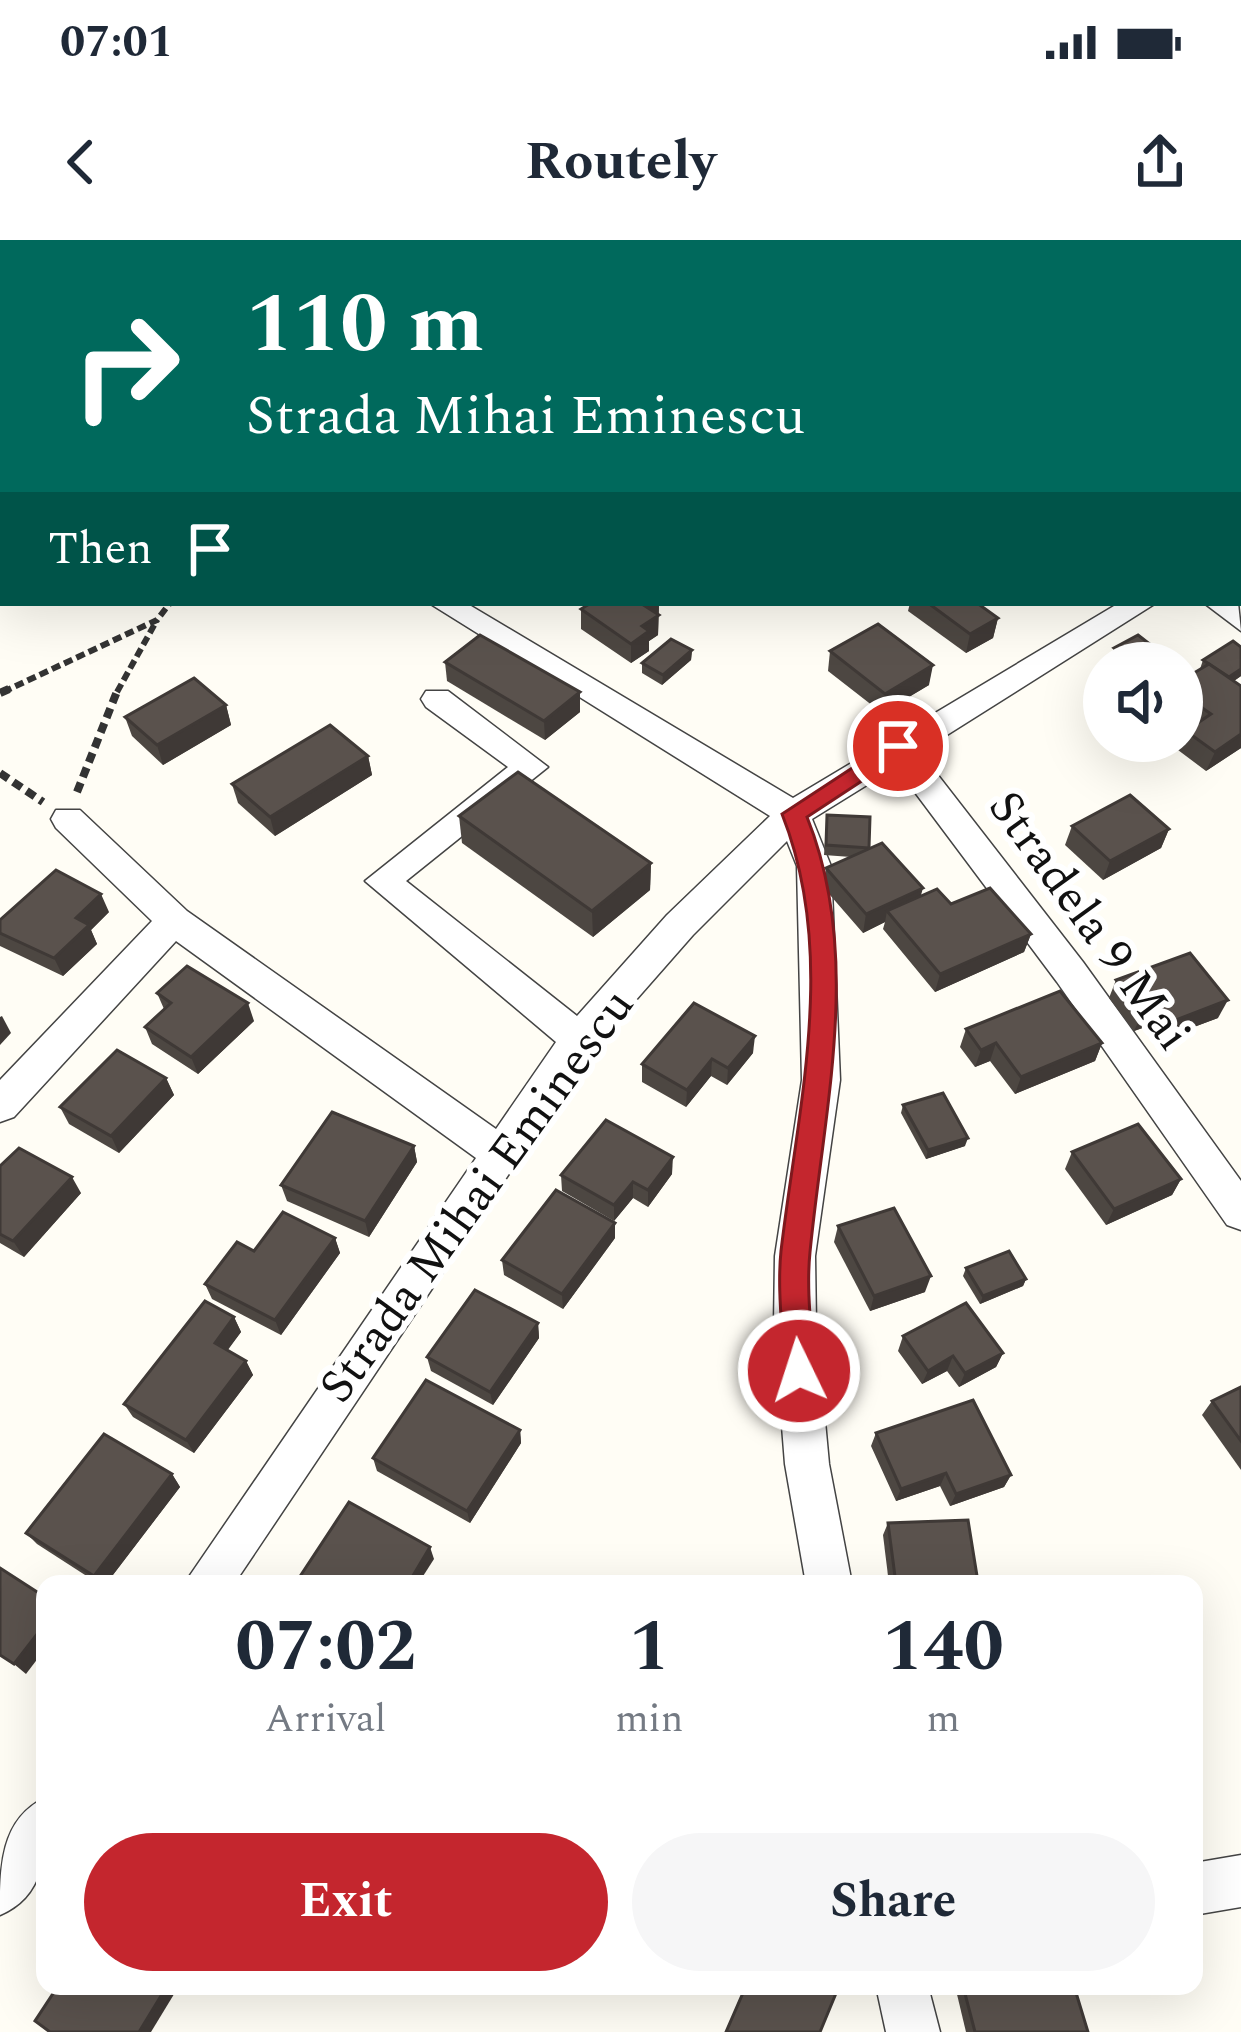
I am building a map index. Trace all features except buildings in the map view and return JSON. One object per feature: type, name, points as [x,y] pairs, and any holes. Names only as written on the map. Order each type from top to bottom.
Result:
[{"type":"street","points":[[449,606],[794,814],[814,866],[823,1003],[821,1080],[795,1256],[795,1325],[807,1464],[827,1575]]},
{"type":"street","name":"Strada Mihai Eminescu","points":[[213,1575],[579,1039],[695,909],[794,814],[898,746],[1137,606]]},
{"type":"street","points":[[437,699],[531,767],[382,881],[579,1039]]},
{"type":"street","name":"Stradela 9 Mai","points":[[898,746],[1041,933],[1241,1213]]},
{"type":"street","points":[[68,819],[174,921],[499,1153]]},
{"type":"street","points":[[0,1106],[174,921]]},
{"type":"street","points":[[0,1889],[36,1836]]},
{"type":"street","points":[[1203,1887],[1241,1881]]},
{"type":"street","points":[[904,1995],[913,2032]]},
{"type":"path","points":[[0,773],[68,819],[104,712],[168,606]]},
{"type":"path","points":[[0,693],[157,620]]},
{"type":"route","points":[[799,1371],[795,1256],[821,1080],[823,1003],[814,866],[794,814],[898,746]]}]
